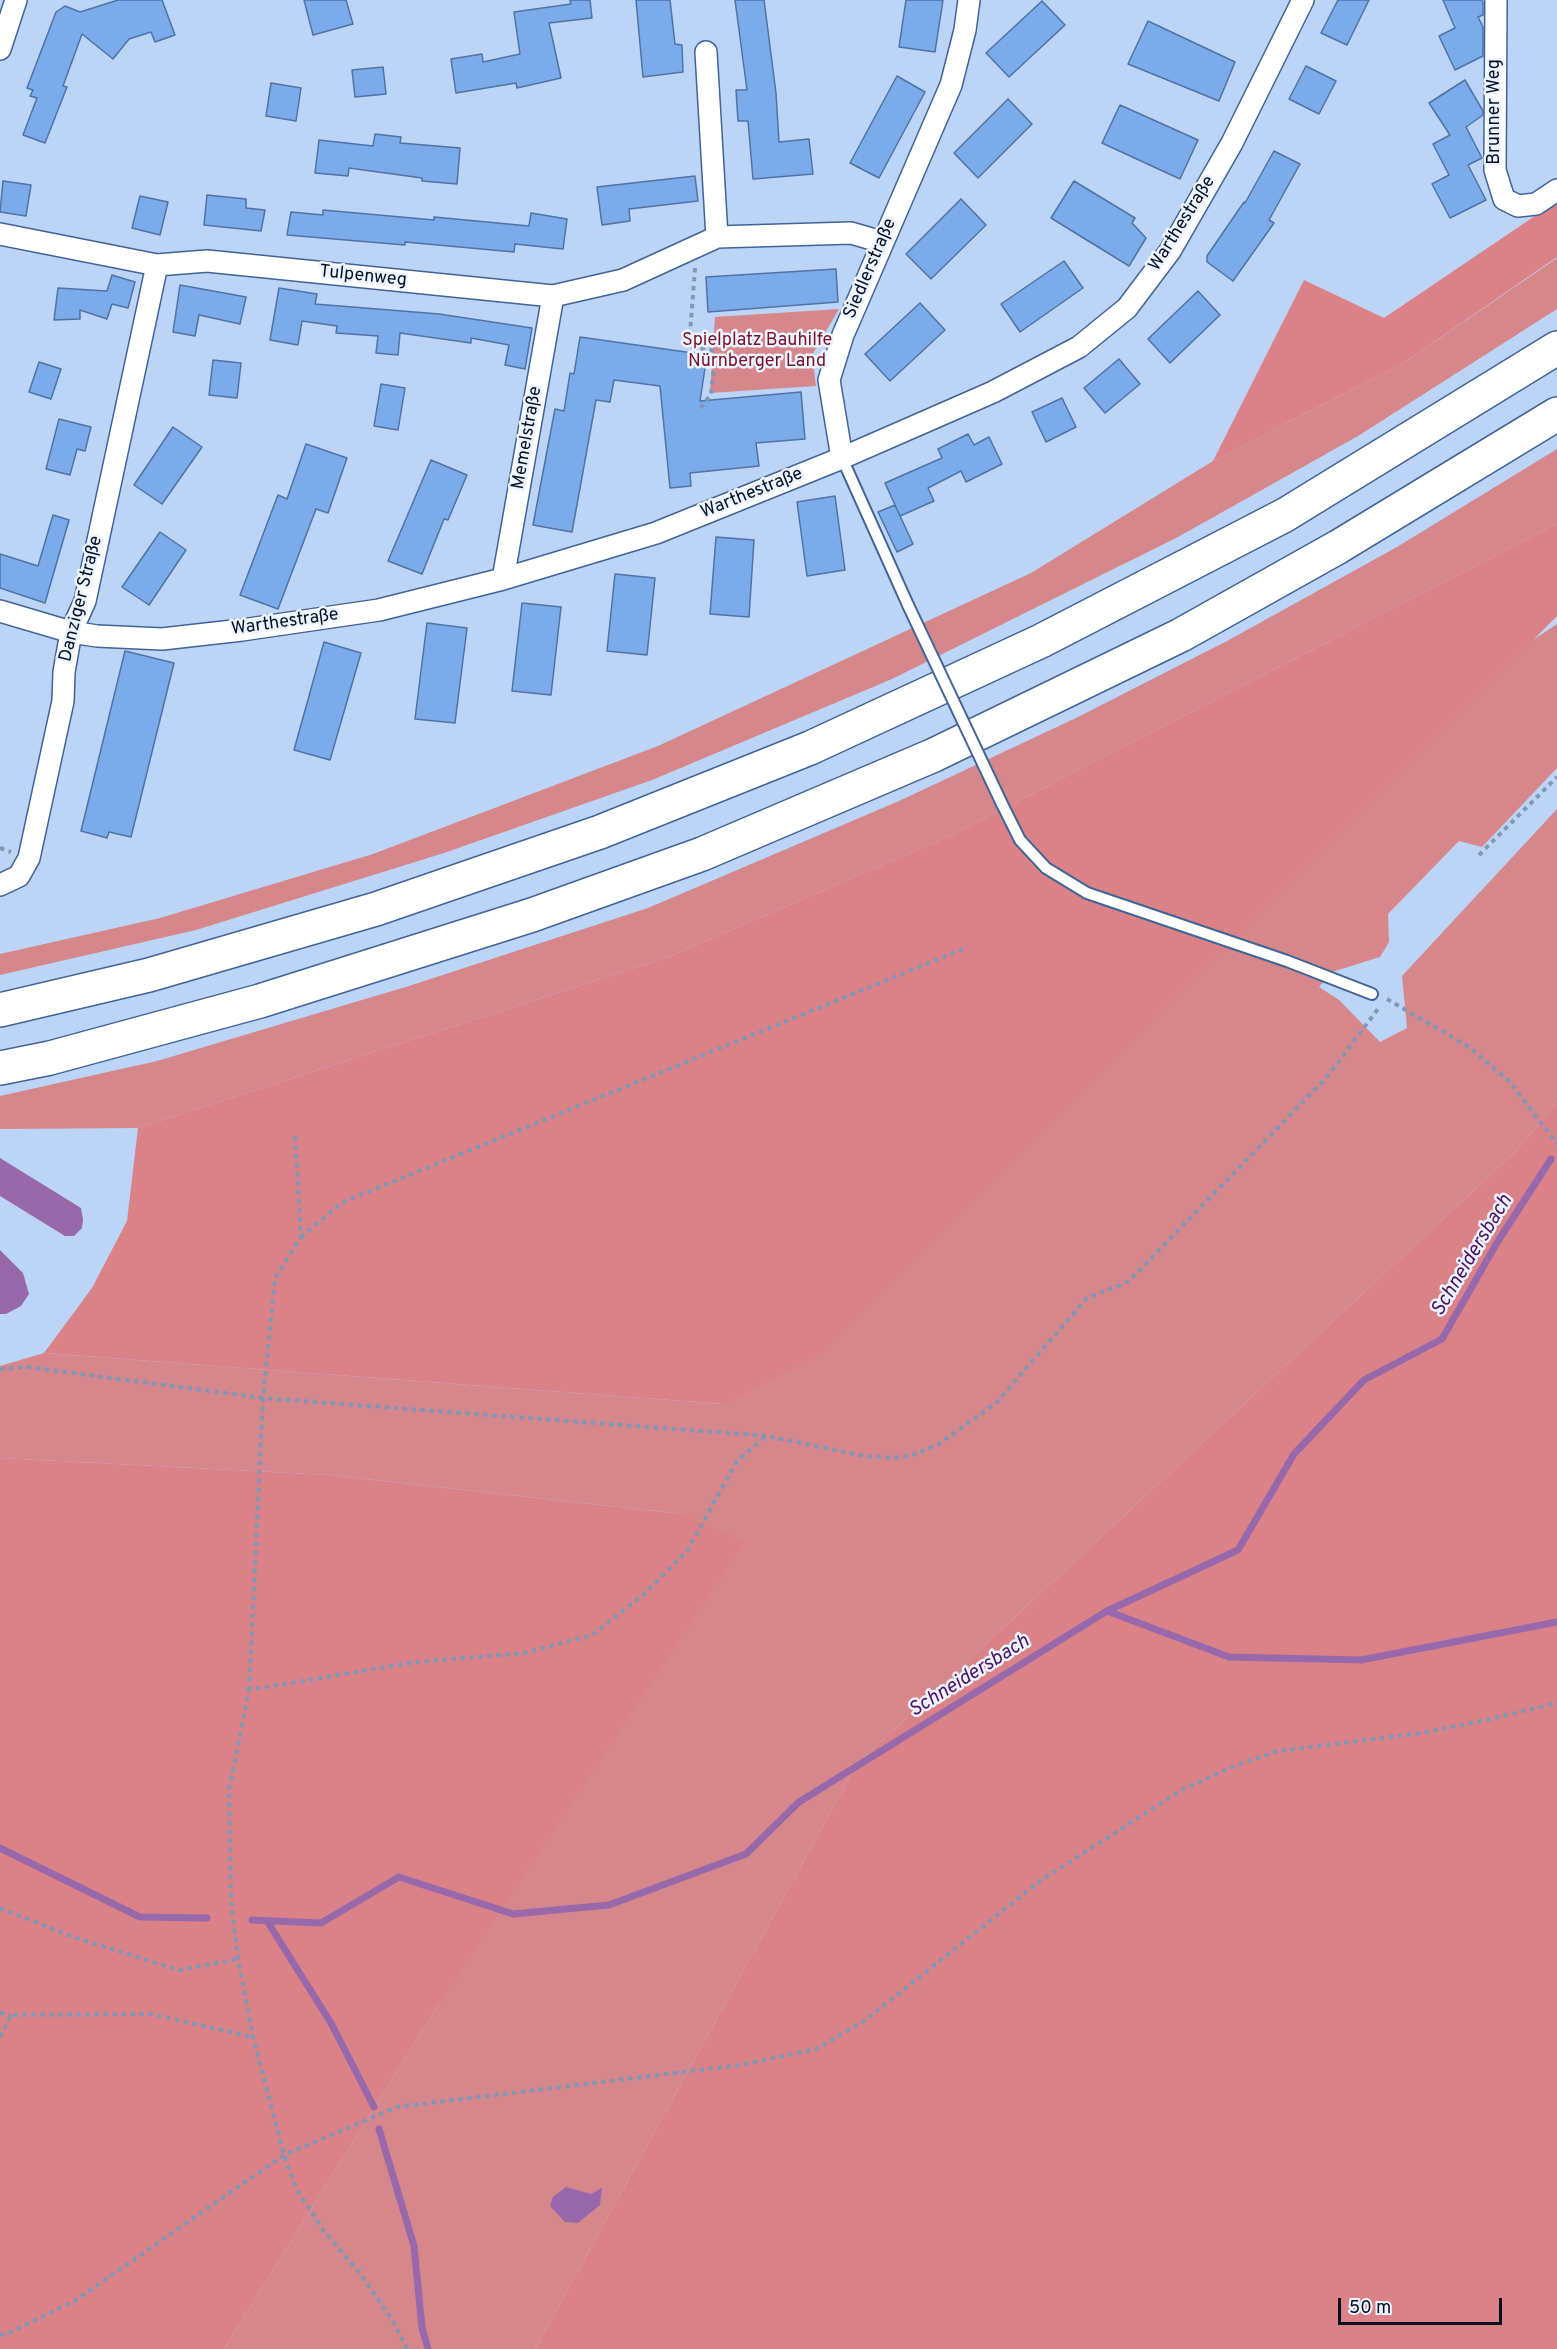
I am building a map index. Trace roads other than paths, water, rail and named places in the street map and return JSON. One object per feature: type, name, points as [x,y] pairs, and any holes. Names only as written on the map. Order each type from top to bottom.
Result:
[{"type":"highway","points":[[0,1010],[149,975],[376,909],[600,832],[810,748],[1041,641],[1285,515],[1557,348]]},
{"type":"highway","points":[[0,1068],[50,1058],[260,1001],[532,915],[702,854],[934,755],[1181,635],[1338,547],[1557,414]]},
{"type":"street","name":"Siedlerstraße","points":[[842,458],[829,380],[843,335],[951,84],[965,30],[969,0]]},
{"type":"street","name":"Warthestraße","points":[[0,611],[71,632],[97,636],[162,639],[379,610],[503,579],[656,533],[842,458],[993,392],[1079,347],[1127,308],[1170,251],[1232,143],[1303,0]]},
{"type":"street","name":"Brunner Weg","points":[[1496,0],[1495,170],[1504,199],[1518,206],[1536,204],[1557,190]]},
{"type":"street","points":[[0,49],[14,3]]},
{"type":"street","points":[[706,52],[717,237]]},
{"type":"street","name":"Tulpenweg","points":[[0,234],[157,265],[207,261],[553,296],[623,280],[717,237],[850,233],[882,242]]},
{"type":"street","name":"Danziger Straße","points":[[0,885],[19,876],[29,858],[63,701],[64,672],[71,632],[85,601],[157,265]]},
{"type":"street","name":"Memelstraße","points":[[503,579],[553,296]]},
{"type":"lane","name":"Siedlerstraße","points":[[842,458],[1002,804],[1020,840],[1046,868],[1087,893],[1287,961],[1372,994]]},
{"type":"waterway","name":"Schneidersbach","points":[[252,1920],[321,1923],[399,1877],[513,1914],[609,1905],[746,1854],[799,1802],[1107,1611],[1238,1550],[1294,1454],[1364,1380],[1442,1339],[1498,1241],[1551,1159]]},
{"type":"waterway","points":[[1107,1611],[1229,1657],[1361,1660],[1557,1622]]},
{"type":"waterway","name":"Schneidersbach","points":[[0,1848],[140,1917],[207,1918]]},
{"type":"waterway","points":[[267,1921],[331,2023],[374,2107]]},
{"type":"waterway","points":[[379,2129],[414,2246],[422,2328],[428,2349]]},
{"type":"park label","name":"Spielplatz Bauhilfe Nürnberger Land","points":[[757,351]]}]
